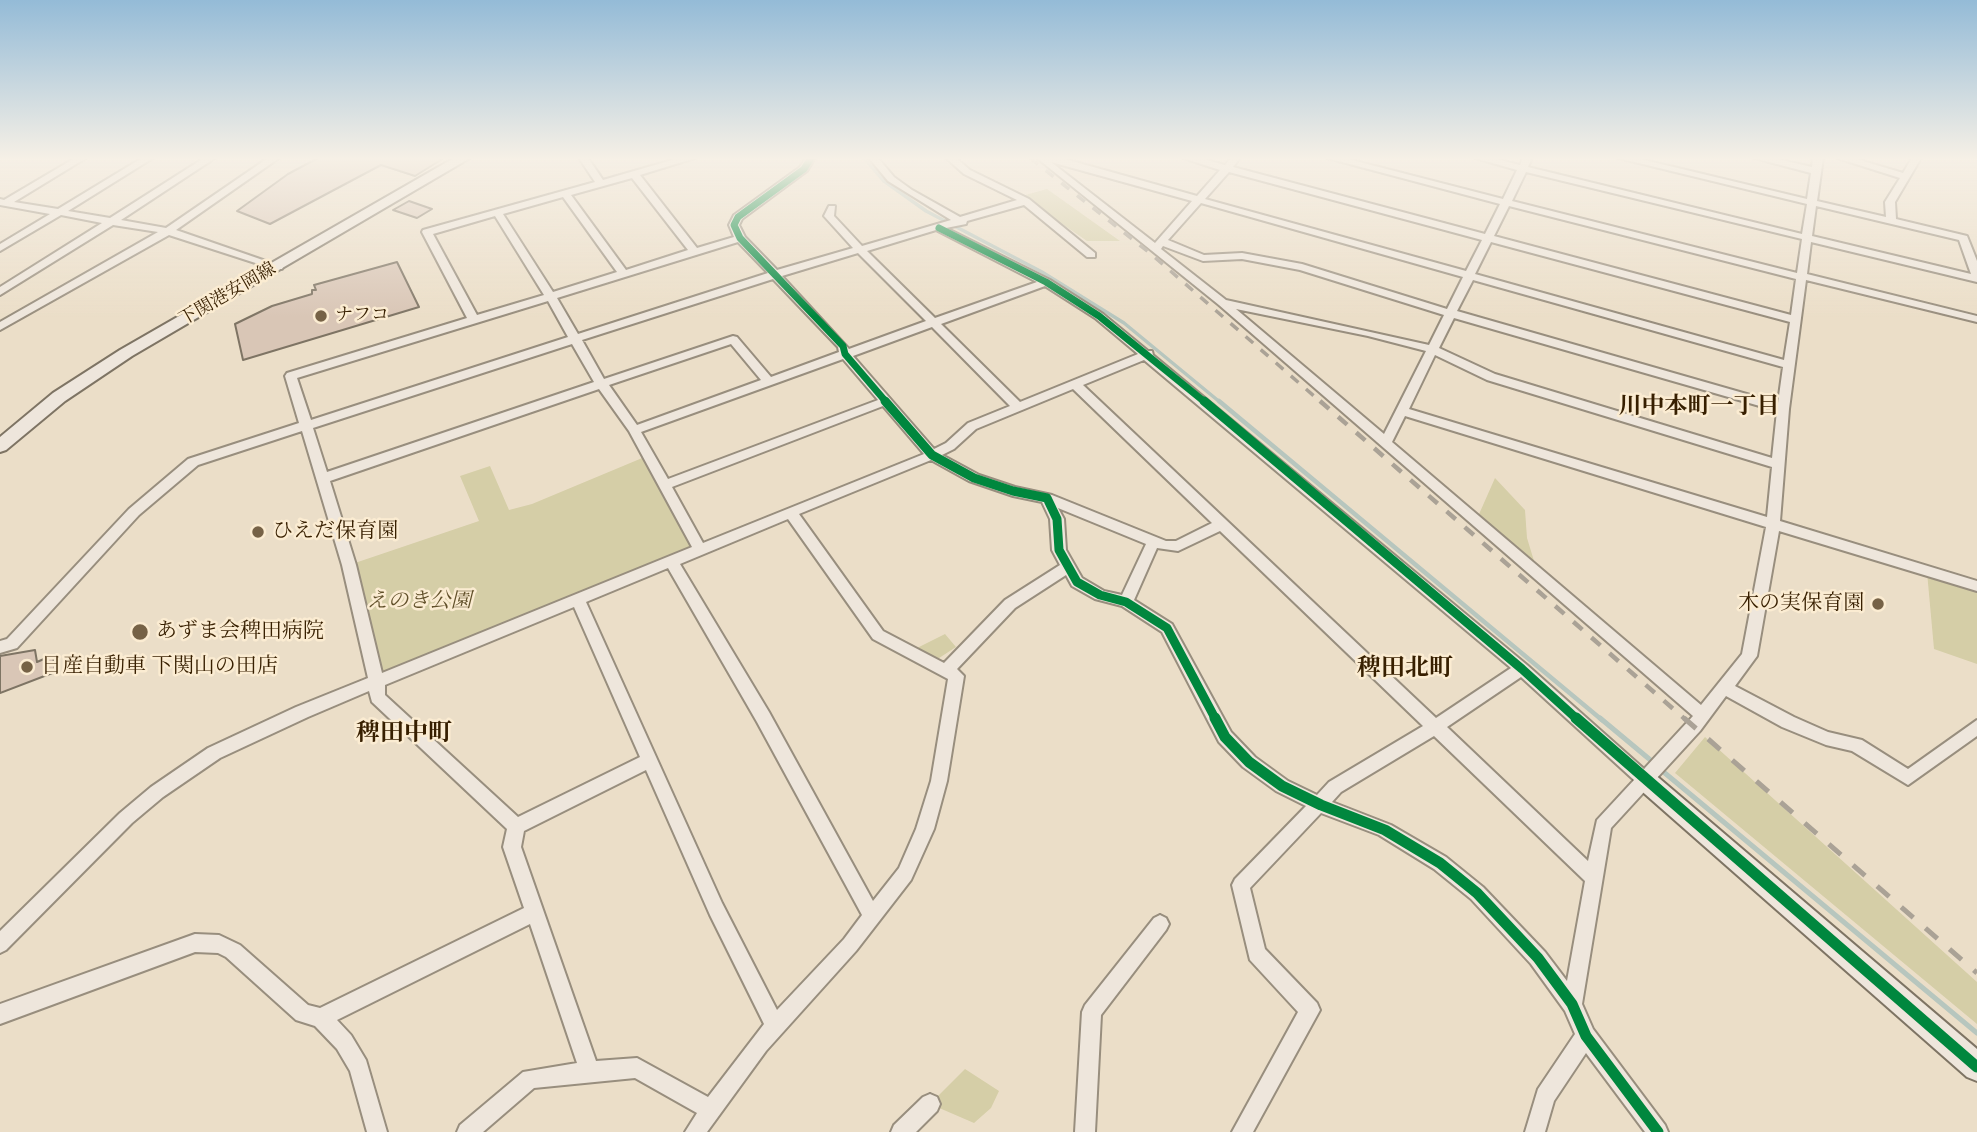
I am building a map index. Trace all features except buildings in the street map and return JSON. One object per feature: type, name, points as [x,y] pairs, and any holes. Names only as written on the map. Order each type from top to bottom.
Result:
[{"type":"main road","name":"下関港安岡線","points":[[0,446],[59,397],[126,353],[375,211]]},
{"type":"main road","points":[[1648,777],[1977,1067]]},
{"type":"street","points":[[52,211],[168,231],[278,267]]},
{"type":"street","points":[[0,292],[128,211]]},
{"type":"street","points":[[0,327],[168,231],[198,211]]},
{"type":"street","points":[[474,319],[427,232],[501,211]]},
{"type":"street","points":[[578,211],[624,274]]},
{"type":"street","points":[[663,211],[695,252]]},
{"type":"street","points":[[746,211],[738,217],[734,225],[740,238],[843,346],[845,354],[932,455],[974,478],[1013,491],[1047,498],[1153,543],[1178,546],[1222,524]]},
{"type":"street","points":[[831,211],[829,216],[860,249],[1019,408]]},
{"type":"street","points":[[939,211],[960,222]]},
{"type":"street","points":[[0,647],[12,644],[134,512],[193,461],[776,274],[995,211]]},
{"type":"street","points":[[1038,211],[1091,255]]},
{"type":"street","points":[[1111,211],[1159,246],[1385,444],[1701,714]]},
{"type":"street","points":[[1159,246],[1191,211]]},
{"type":"street","points":[[1231,211],[1790,365]]},
{"type":"street","points":[[1386,211],[1796,320]]},
{"type":"street","points":[[1385,444],[1501,211]]},
{"type":"street","points":[[1536,211],[1977,319]]},
{"type":"street","points":[[1695,211],[1977,277]]},
{"type":"street","points":[[1572,1004],[1604,825],[1694,726],[1749,656],[1773,526],[1783,410],[1811,211]]},
{"type":"street","points":[[1846,211],[1964,238],[1977,277]]},
{"type":"street","points":[[1890,211],[1891,221]]},
{"type":"street","points":[[0,248],[59,212]]},
{"type":"street","points":[[497,212],[577,339],[600,382],[634,430],[700,550]]},
{"type":"street","points":[[942,228],[1046,282],[1099,316],[1648,777]]},
{"type":"street","points":[[516,826],[377,697],[377,682],[349,565],[291,376],[740,238]]},
{"type":"street","points":[[1159,246],[1203,258],[1241,256],[1302,267],[1783,410]]},
{"type":"street","points":[[634,430],[1046,282]]},
{"type":"street","points":[[1223,303],[1432,349],[1502,380],[1777,464]]},
{"type":"street","points":[[321,479],[733,339],[769,382]]},
{"type":"street","points":[[0,944],[126,818],[214,752],[377,682],[932,455],[950,446],[972,426],[1148,355]]},
{"type":"street","points":[[1076,385],[1594,877]]},
{"type":"street","points":[[665,485],[886,401]]},
{"type":"street","points":[[1402,411],[1977,586]]},
{"type":"street","points":[[1047,498],[1057,519],[1059,550],[1077,582],[1100,595],[1126,602],[1167,628],[1224,737],[1249,762],[1282,786],[1321,805],[1385,830],[1440,863],[1502,919],[1538,958],[1572,1004],[1586,1036],[1658,1132]]},
{"type":"street","points":[[695,1132],[775,1026],[873,918],[905,874],[925,829],[939,781],[956,676],[878,635],[791,513]]},
{"type":"street","points":[[1126,602],[1153,543]]},
{"type":"street","points":[[671,561],[764,717],[873,918]]},
{"type":"street","points":[[947,670],[1010,604],[1067,567]]},
{"type":"street","points":[[578,600],[716,909],[775,1026]]},
{"type":"street","points":[[1242,1132],[1310,1010],[1256,954],[1241,885],[1335,788],[1522,669]]},
{"type":"street","points":[[1725,688],[1788,722],[1826,738],[1856,745],[1908,778],[1977,727]]},
{"type":"street","points":[[516,826],[650,760]]},
{"type":"street","points":[[516,826],[512,847],[590,1071]]},
{"type":"street","points":[[321,1018],[534,912]]},
{"type":"street","points":[[1085,1132],[1092,1012],[1160,924]]},
{"type":"street","points":[[0,1014],[195,943],[219,944],[233,951],[303,1013],[321,1018],[344,1042],[359,1067],[377,1132]]},
{"type":"street","points":[[1535,1132],[1545,1096],[1586,1036]]},
{"type":"street","points":[[467,1132],[530,1079],[590,1071],[637,1068],[710,1109]]},
{"type":"street","points":[[901,1132],[930,1104]]},
{"type":"green space","points":[[1043,211],[1078,211],[1120,241],[1087,241]]},
{"type":"green space","name":"えのき公園","points":[[647,456],[700,550],[377,682],[349,565],[479,521],[460,476],[490,466],[509,510],[532,504]]},
{"type":"green space","points":[[1495,478],[1525,510],[1527,538],[1538,574],[1476,521]]},
{"type":"green space","points":[[1927,572],[1977,586],[1977,664],[1934,649]]},
{"type":"green space","points":[[945,634],[956,647],[936,660],[915,649]]},
{"type":"green space","points":[[1705,737],[1977,982],[1977,1024],[1675,773]]},
{"type":"green space","points":[[965,1069],[999,1091],[991,1108],[974,1123],[930,1104]]},
{"type":"waterway","points":[[926,211],[1042,272],[1124,323],[1221,403]]},
{"type":"waterway","points":[[1219,401],[1602,720]]},
{"type":"waterway","points":[[1600,718],[1654,763]]},
{"type":"waterway","points":[[1660,769],[1977,1033]]},
{"type":"railway","points":[[1097,211],[1151,254],[1322,403]]},
{"type":"railway","points":[[1320,401],[1686,720]]},
{"type":"railway","points":[[1684,718],[1977,973]]},
{"type":"cycle path","points":[[746,211],[738,217],[734,225],[740,238],[843,346],[845,354],[932,455],[974,478],[1013,491],[1047,498],[1057,519],[1059,550],[1077,582],[1100,595],[1126,602],[1167,628],[1225,737],[1249,762],[1282,786],[1321,805],[1385,830],[1440,863],[1477,893],[1538,958],[1572,1004],[1586,1036],[1658,1132]]},
{"type":"cycle path","points":[[939,228],[1046,282],[1099,316],[1148,354],[1522,669],[1645,780],[1977,1067]]},
{"type":"place","name":"ナフコ","points":[[321,316]]},
{"type":"place","name":"ひえだ保育園","points":[[258,532]]},
{"type":"place","name":"木の実保育園","points":[[1878,604]]},
{"type":"place","name":"あずま会稗田病院","points":[[140,632]]},
{"type":"place","name":"日産自動車 下関山の田店","points":[[27,667]]},
{"type":"district","name":"川中本町一丁目","points":[[1699,408]]},
{"type":"district","name":"稗田北町","points":[[1405,669]]},
{"type":"district","name":"稗田中町","points":[[404,734]]}]
